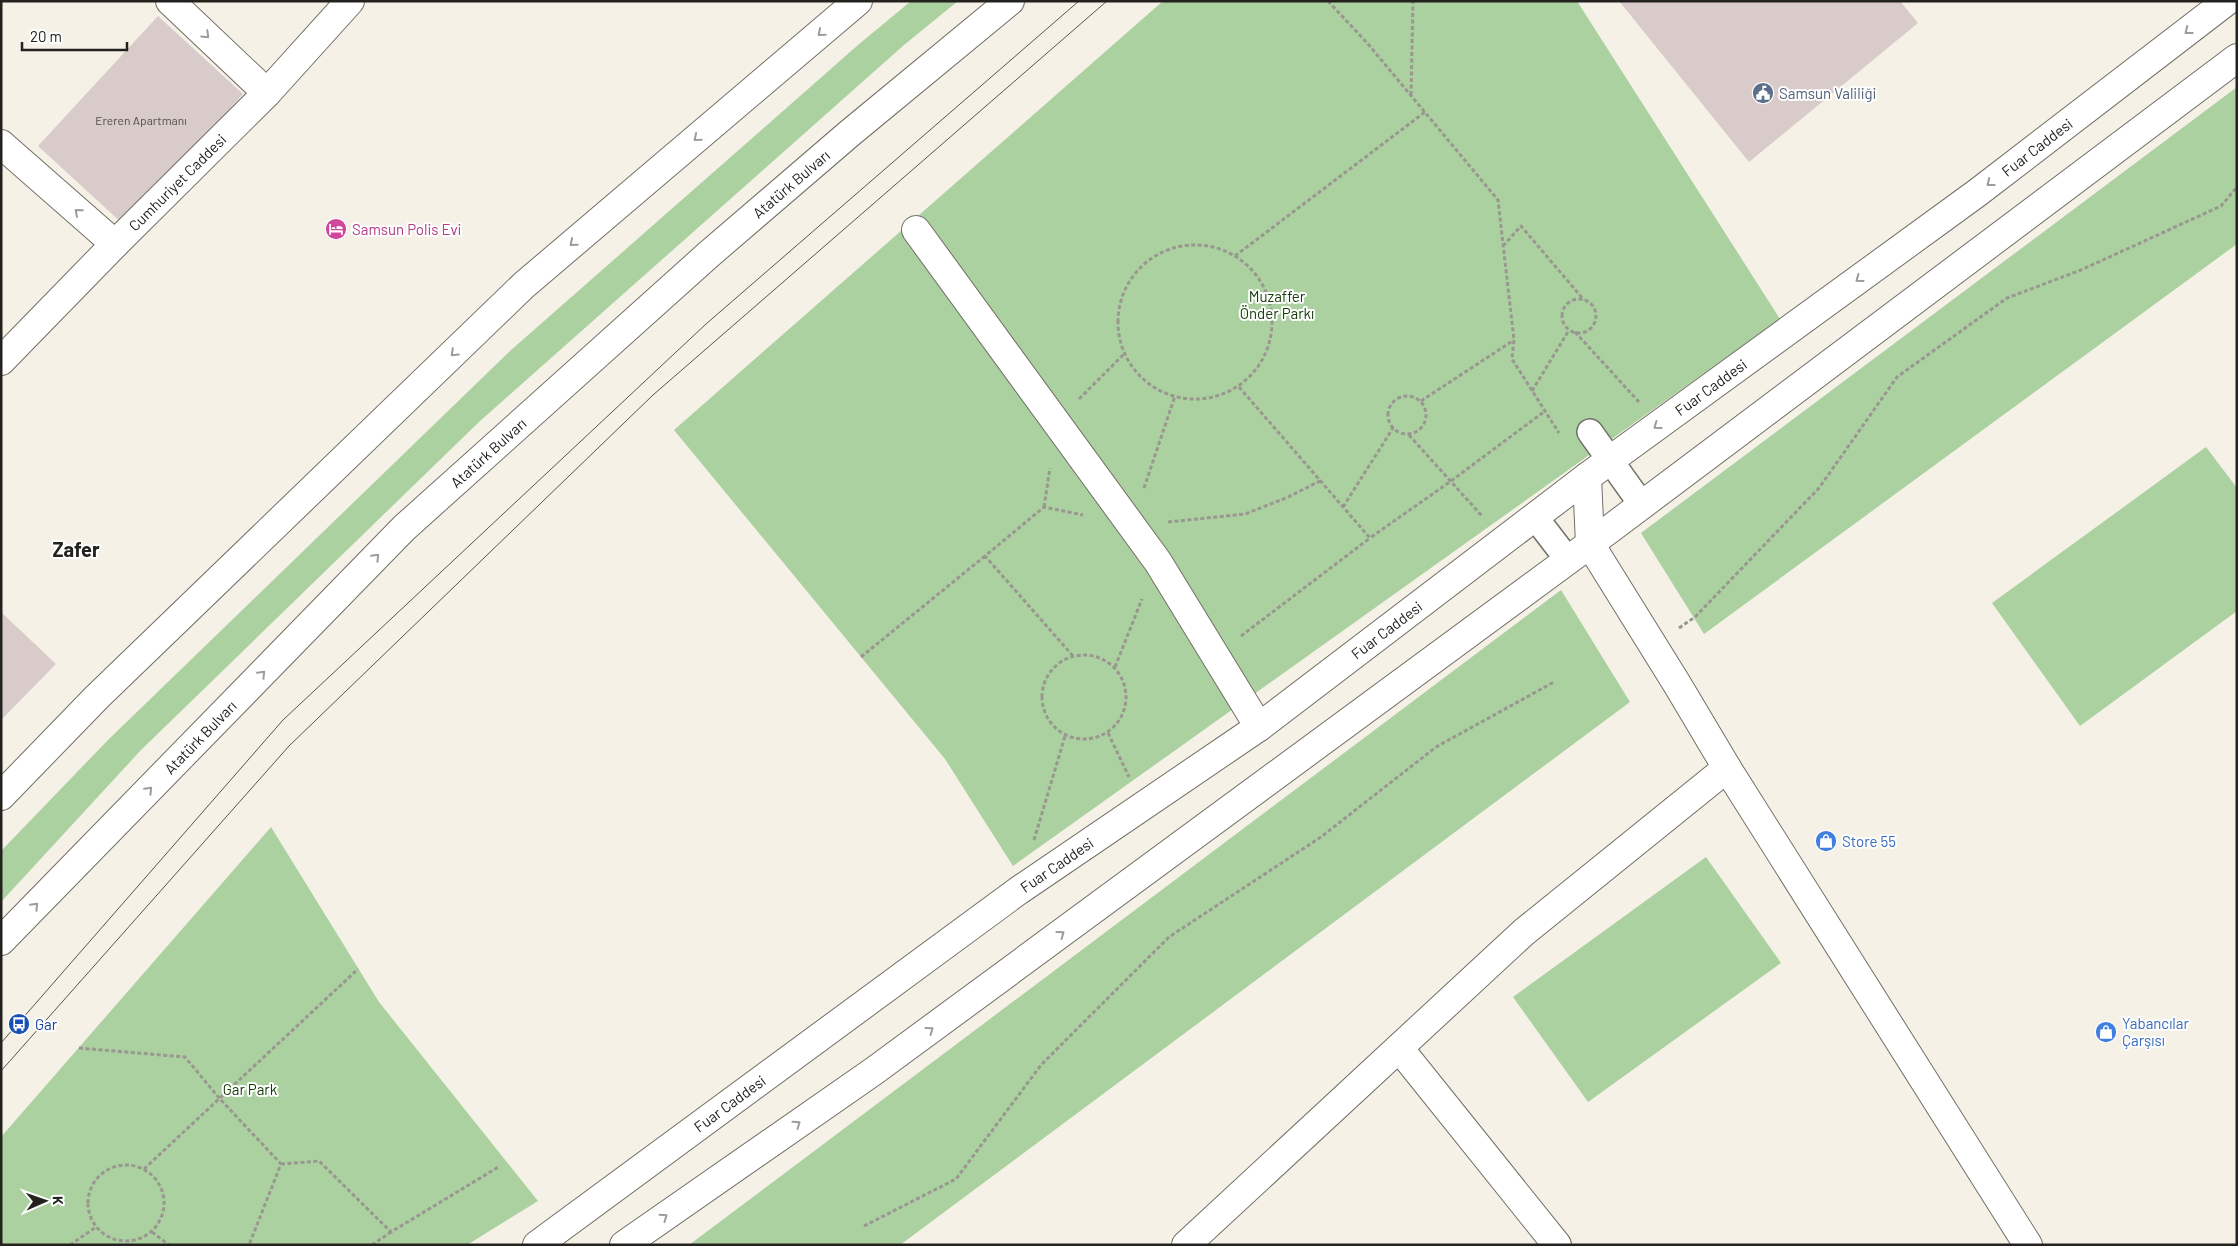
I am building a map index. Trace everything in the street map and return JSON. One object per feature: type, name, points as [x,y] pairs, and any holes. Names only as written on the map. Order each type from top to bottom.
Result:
[{"type":"main road","points":[[170,1],[267,93]]},
{"type":"main road","name":"Cumhuriyet Caddesi","points":[[1,361],[115,244],[267,93],[350,1]]},
{"type":"main road","points":[[1,796],[97,697],[524,285],[858,1]]},
{"type":"main road","name":"Atatürk Bulvarı","points":[[1,941],[404,528],[708,255],[850,133],[1010,1]]},
{"type":"main road","name":"Fuar Caddesi","points":[[537,1245],[1018,891],[1259,727],[1587,477],[1977,193],[2227,1]]},
{"type":"main road","points":[[624,1245],[882,1065],[1590,544],[2237,58]]},
{"type":"main road","points":[[1,144],[115,244]]},
{"type":"main road","points":[[916,230],[1158,562],[1259,727]]},
{"type":"main road","points":[[1587,477],[1590,544],[1727,768],[2028,1245]]},
{"type":"main road","points":[[1186,1245],[1524,932],[1727,768]]},
{"type":"main road","points":[[1399,1048],[1557,1245]]},
{"type":"street","points":[[1590,432],[1642,505]]},
{"type":"street","points":[[1535,517],[1568,560]]},
{"type":"path","points":[[1328,1],[1368,44],[1498,200],[1514,340],[1512,359],[1561,436]]},
{"type":"path","points":[[1410,95],[1413,1]]},
{"type":"path","points":[[1236,256],[1425,112]]},
{"type":"path","points":[[1653,646],[1695,617],[1819,488],[1897,377],[2007,298],[2081,270],[2221,206],[2237,187]]},
{"type":"path","points":[[1502,246],[1521,226],[1584,300],[1593,307],[1596,318],[1594,323],[1586,331],[1574,332]]},
{"type":"path","points":[[1189,245],[1213,246],[1236,256],[1254,272],[1267,293],[1272,317],[1270,343],[1258,368],[1239,387],[1214,398],[1188,399],[1162,392],[1140,376],[1124,354],[1118,330],[1119,306],[1128,283],[1144,264],[1164,251],[1189,245]]},
{"type":"path","points":[[1584,300],[1572,300],[1563,308],[1562,320],[1569,330],[1574,332],[1660,424]]},
{"type":"path","points":[[1532,391],[1569,330]]},
{"type":"path","points":[[1421,401],[1514,340]]},
{"type":"path","points":[[1056,422],[1124,354]]},
{"type":"path","points":[[1239,387],[1370,538]]},
{"type":"path","points":[[1131,525],[1175,396]]},
{"type":"path","points":[[1402,396],[1408,396],[1421,401],[1426,419],[1420,429],[1409,434],[1403,434],[1392,428],[1388,416],[1390,404],[1402,396]]},
{"type":"path","points":[[1215,655],[1370,538],[1545,411]]},
{"type":"path","points":[[1343,507],[1392,428]]},
{"type":"path","points":[[1409,434],[1503,541]]},
{"type":"path","points":[[862,657],[1044,507],[1131,525],[1244,514],[1286,498],[1320,481]]},
{"type":"path","points":[[985,556],[1074,656]]},
{"type":"path","points":[[1114,667],[1158,562]]},
{"type":"path","points":[[1088,655],[1103,659],[1114,667],[1124,685],[1126,704],[1123,715],[1108,733],[1098,738],[1086,740],[1065,736],[1053,726],[1045,714],[1041,700],[1042,685],[1050,672],[1060,662],[1074,656],[1088,655]]},
{"type":"path","points":[[864,1226],[956,1179],[1041,1065],[1169,937],[1321,837],[1436,747],[1554,682]]},
{"type":"path","points":[[1108,733],[1142,805]]},
{"type":"path","points":[[1032,846],[1065,736]]},
{"type":"path","points":[[144,1169],[358,969]]},
{"type":"path","points":[[79,1048],[185,1057],[220,1099],[281,1164]]},
{"type":"path","points":[[281,1164],[319,1161],[391,1232]]},
{"type":"path","points":[[249,1245],[281,1164]]},
{"type":"path","points":[[119,1165],[132,1165],[144,1169],[154,1177],[161,1187],[164,1198],[163,1211],[159,1222],[152,1232],[136,1240],[117,1240],[106,1236],[96,1227],[90,1215],[88,1202],[90,1190],[97,1178],[107,1170],[119,1165]]},
{"type":"path","points":[[372,1245],[500,1166]]},
{"type":"path","points":[[70,1245],[96,1227]]},
{"type":"path","points":[[152,1232],[169,1245]]},
{"type":"green space","points":[[911,1],[958,1],[904,45],[480,421],[141,750],[1,902],[1,851],[109,739],[510,351],[858,45]]},
{"type":"green space","name":"Muzaffer Önder Parkı","points":[[1163,1],[1577,1],[1780,319],[1013,866],[945,759],[674,430]]},
{"type":"green space","points":[[2237,87],[2237,244],[1704,634],[1641,533]]},
{"type":"green space","points":[[2206,447],[2237,488],[2237,611],[2080,726],[1992,603]]},
{"type":"green space","points":[[1561,590],[1630,702],[900,1245],[689,1245]]},
{"type":"green space","name":"Gar Park","points":[[271,827],[379,1002],[538,1201],[467,1245],[1,1245],[1,1137]]},
{"type":"green space","points":[[1706,857],[1781,963],[1588,1102],[1513,997]]},
{"type":"building","name":"Samsun Valiliği","points":[[1619,1],[1900,1],[1918,23],[1749,162]]},
{"type":"building","points":[[158,16],[243,94],[124,225],[38,146]]},
{"type":"building","points":[[1,612],[56,664],[1,720]]},
{"type":"tram line","points":[[1,1043],[283,720],[706,324],[1079,1]]},
{"type":"tram line","points":[[1,1071],[289,746],[653,395],[1107,1]]},
{"type":"place","name":"Samsun Valiliği","points":[[1763,93]]},
{"type":"place","name":"Samsun Polis Evi","points":[[336,229]]},
{"type":"place","name":"Store 55","points":[[1826,841]]},
{"type":"place","name":"Gar","points":[[19,1024]]},
{"type":"place","name":"Yabancılar Çarşısı","points":[[2106,1032]]},
{"type":"district","name":"Zafer","points":[[76,549]]}]
